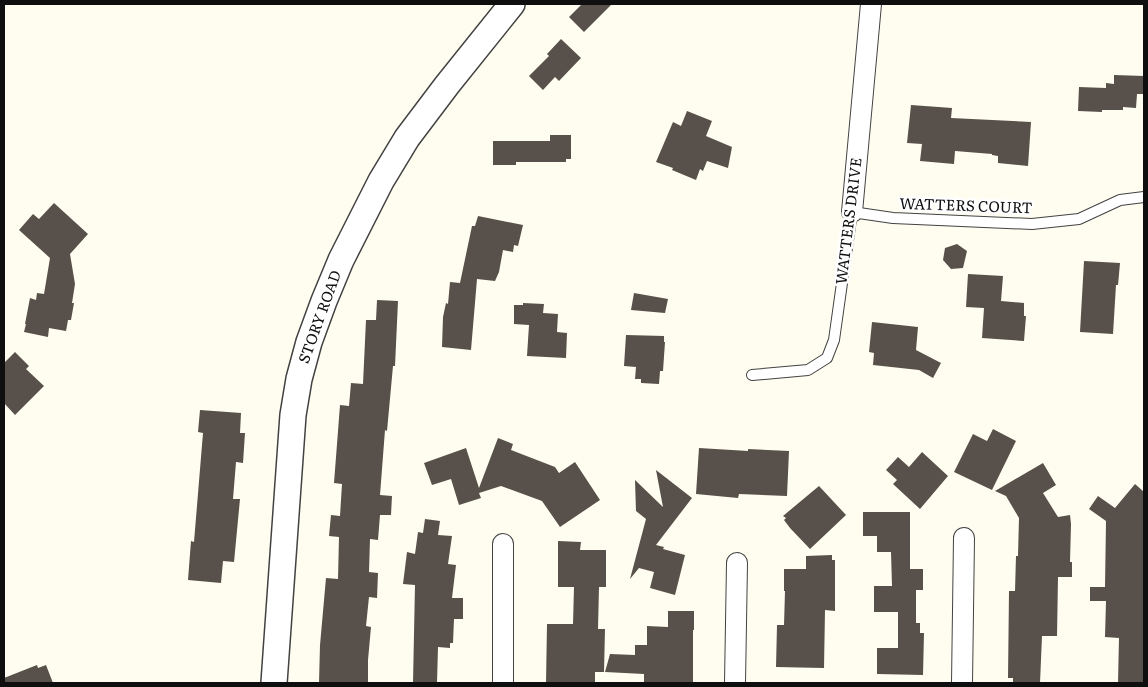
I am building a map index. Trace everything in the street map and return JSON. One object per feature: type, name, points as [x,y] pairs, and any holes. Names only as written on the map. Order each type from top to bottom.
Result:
[{"type":"street","name":"STORY ROAD","points":[[274,683],[293,415],[299,379],[309,342],[341,260],[381,181],[407,138],[512,4]]},
{"type":"street","name":"WATTERS DRIVE","points":[[852,212],[871,4]]},
{"type":"street","points":[[962,683],[964,538]]},
{"type":"street","points":[[504,544],[504,683]]},
{"type":"street","points":[[735,683],[737,563]]},
{"type":"lane","name":"WATTERS COURT","points":[[852,212],[893,218],[1032,224],[1079,219],[1120,200],[1144,196]]},
{"type":"lane","name":"WATTERS DRIVE","points":[[752,375],[808,370],[827,358],[834,340],[852,212]]},
{"type":"building","points":[[582,4],[612,4],[584,32],[569,17]]},
{"type":"building","points":[[561,39],[581,58],[559,81],[555,77],[543,90],[529,76],[549,56],[547,54]]},
{"type":"building","points":[[1114,75],[1144,76],[1144,94],[1137,94],[1136,108],[1123,107],[1123,110],[1102,110],[1102,112],[1078,111],[1079,87],[1106,88],[1106,83],[1114,84]]},
{"type":"building","points":[[911,105],[952,108],[951,118],[1031,122],[1028,166],[998,163],[998,156],[992,154],[955,151],[954,164],[920,161],[922,144],[907,143]]},
{"type":"building","points":[[687,111],[712,121],[706,136],[732,147],[728,168],[707,161],[703,171],[700,169],[696,180],[672,170],[673,168],[656,162],[673,122],[681,126]]},
{"type":"building","points":[[550,135],[571,135],[571,159],[566,159],[566,162],[516,162],[516,165],[493,165],[493,141],[550,141]]},
{"type":"building","points":[[54,203],[88,234],[70,254],[75,284],[71,320],[68,320],[66,331],[49,328],[48,337],[24,332],[30,298],[36,300],[37,293],[44,294],[50,258],[19,230],[33,214],[39,219]]},
{"type":"building","points":[[478,216],[523,225],[518,246],[514,245],[513,252],[503,250],[499,272],[495,281],[477,279],[471,350],[442,347],[443,317],[446,303],[448,304],[450,282],[460,283],[472,226],[475,226]]},
{"type":"building","points":[[957,244],[967,251],[963,268],[951,269],[943,260],[945,248]]},
{"type":"building","points":[[1084,261],[1120,263],[1118,285],[1116,285],[1113,334],[1080,332]]},
{"type":"building","points":[[968,274],[1003,276],[1001,301],[1024,303],[1024,316],[1026,316],[1024,341],[982,338],[984,308],[966,307]]},
{"type":"building","points":[[634,293],[668,299],[665,313],[631,310]]},
{"type":"building","points":[[377,300],[398,301],[395,366],[393,366],[387,431],[385,430],[380,495],[392,496],[391,515],[380,515],[378,540],[370,539],[369,572],[378,573],[377,598],[369,597],[366,626],[371,627],[368,683],[319,683],[320,645],[326,578],[338,579],[339,537],[329,536],[331,515],[340,516],[342,484],[334,483],[340,405],[349,406],[351,383],[363,384],[366,320],[376,320]]},
{"type":"building","points":[[523,303],[544,304],[543,313],[558,314],[557,332],[567,333],[566,358],[527,356],[529,325],[514,324],[514,305],[523,305]]},
{"type":"building","points":[[872,322],[918,327],[916,350],[941,363],[933,378],[919,370],[873,365],[874,353],[869,352]]},
{"type":"building","points":[[626,335],[664,336],[663,371],[660,371],[659,384],[641,383],[641,379],[635,379],[636,367],[624,366]]},
{"type":"building","points":[[15,352],[29,366],[26,369],[44,386],[15,415],[4,403],[4,363]]},
{"type":"building","points":[[200,410],[241,413],[240,433],[245,433],[243,463],[236,462],[233,499],[240,499],[234,562],[223,561],[221,583],[188,580],[191,541],[194,542],[203,433],[198,432]]},
{"type":"building","points":[[993,429],[1016,441],[992,490],[954,472],[973,434],[987,441]]},
{"type":"building","points":[[498,438],[513,444],[511,450],[555,467],[559,473],[575,462],[600,500],[560,527],[542,501],[501,486],[479,493],[481,498],[459,505],[451,479],[432,485],[424,463],[466,448],[479,488]]},
{"type":"building","points":[[699,448],[789,451],[787,496],[739,494],[738,498],[696,494]]},
{"type":"building","points":[[922,452],[948,476],[920,509],[893,484],[897,480],[886,470],[898,457],[909,467]]},
{"type":"building","points":[[1043,463],[1056,485],[1043,493],[1058,517],[1070,515],[1070,562],[1072,562],[1072,577],[1058,577],[1057,636],[1042,636],[1040,683],[1013,683],[1013,678],[1008,678],[1009,591],[1015,591],[1019,518],[1006,496],[995,491]]},
{"type":"building","points":[[656,470],[692,498],[656,545],[685,555],[675,595],[650,588],[654,572],[639,568],[630,579],[646,519],[636,511],[635,480],[663,507]]},
{"type":"building","points":[[1135,484],[1144,492],[1144,683],[1118,683],[1119,638],[1105,637],[1106,601],[1090,601],[1090,587],[1105,587],[1106,521],[1089,509],[1098,496],[1115,508]]},
{"type":"building","points":[[819,486],[846,515],[810,549],[790,528],[784,520],[786,518],[783,516]]},
{"type":"building","points":[[863,512],[910,512],[910,569],[923,569],[923,590],[916,590],[916,623],[920,623],[920,633],[924,633],[923,675],[877,674],[877,648],[898,648],[898,612],[874,612],[874,586],[892,586],[891,552],[877,552],[877,536],[863,536]]},
{"type":"building","points":[[425,519],[440,521],[438,535],[452,536],[448,564],[456,565],[452,598],[463,598],[463,619],[454,619],[453,643],[450,643],[450,648],[438,647],[437,683],[413,683],[415,585],[403,584],[407,552],[415,554],[418,532],[423,533]]},
{"type":"building","points":[[558,541],[581,542],[580,550],[606,550],[606,587],[599,587],[598,629],[605,629],[604,672],[595,672],[595,683],[546,683],[547,624],[573,624],[574,587],[558,587]]},
{"type":"building","points":[[832,555],[832,560],[835,560],[835,611],[825,610],[824,668],[776,667],[777,625],[784,625],[784,569],[806,569],[806,556]]},
{"type":"building","points":[[668,611],[694,611],[693,683],[644,683],[644,674],[605,672],[610,654],[635,655],[635,645],[647,645],[647,626],[668,627]]},
{"type":"building","points":[[37,665],[38,668],[46,665],[53,683],[4,683],[4,678]]}]
